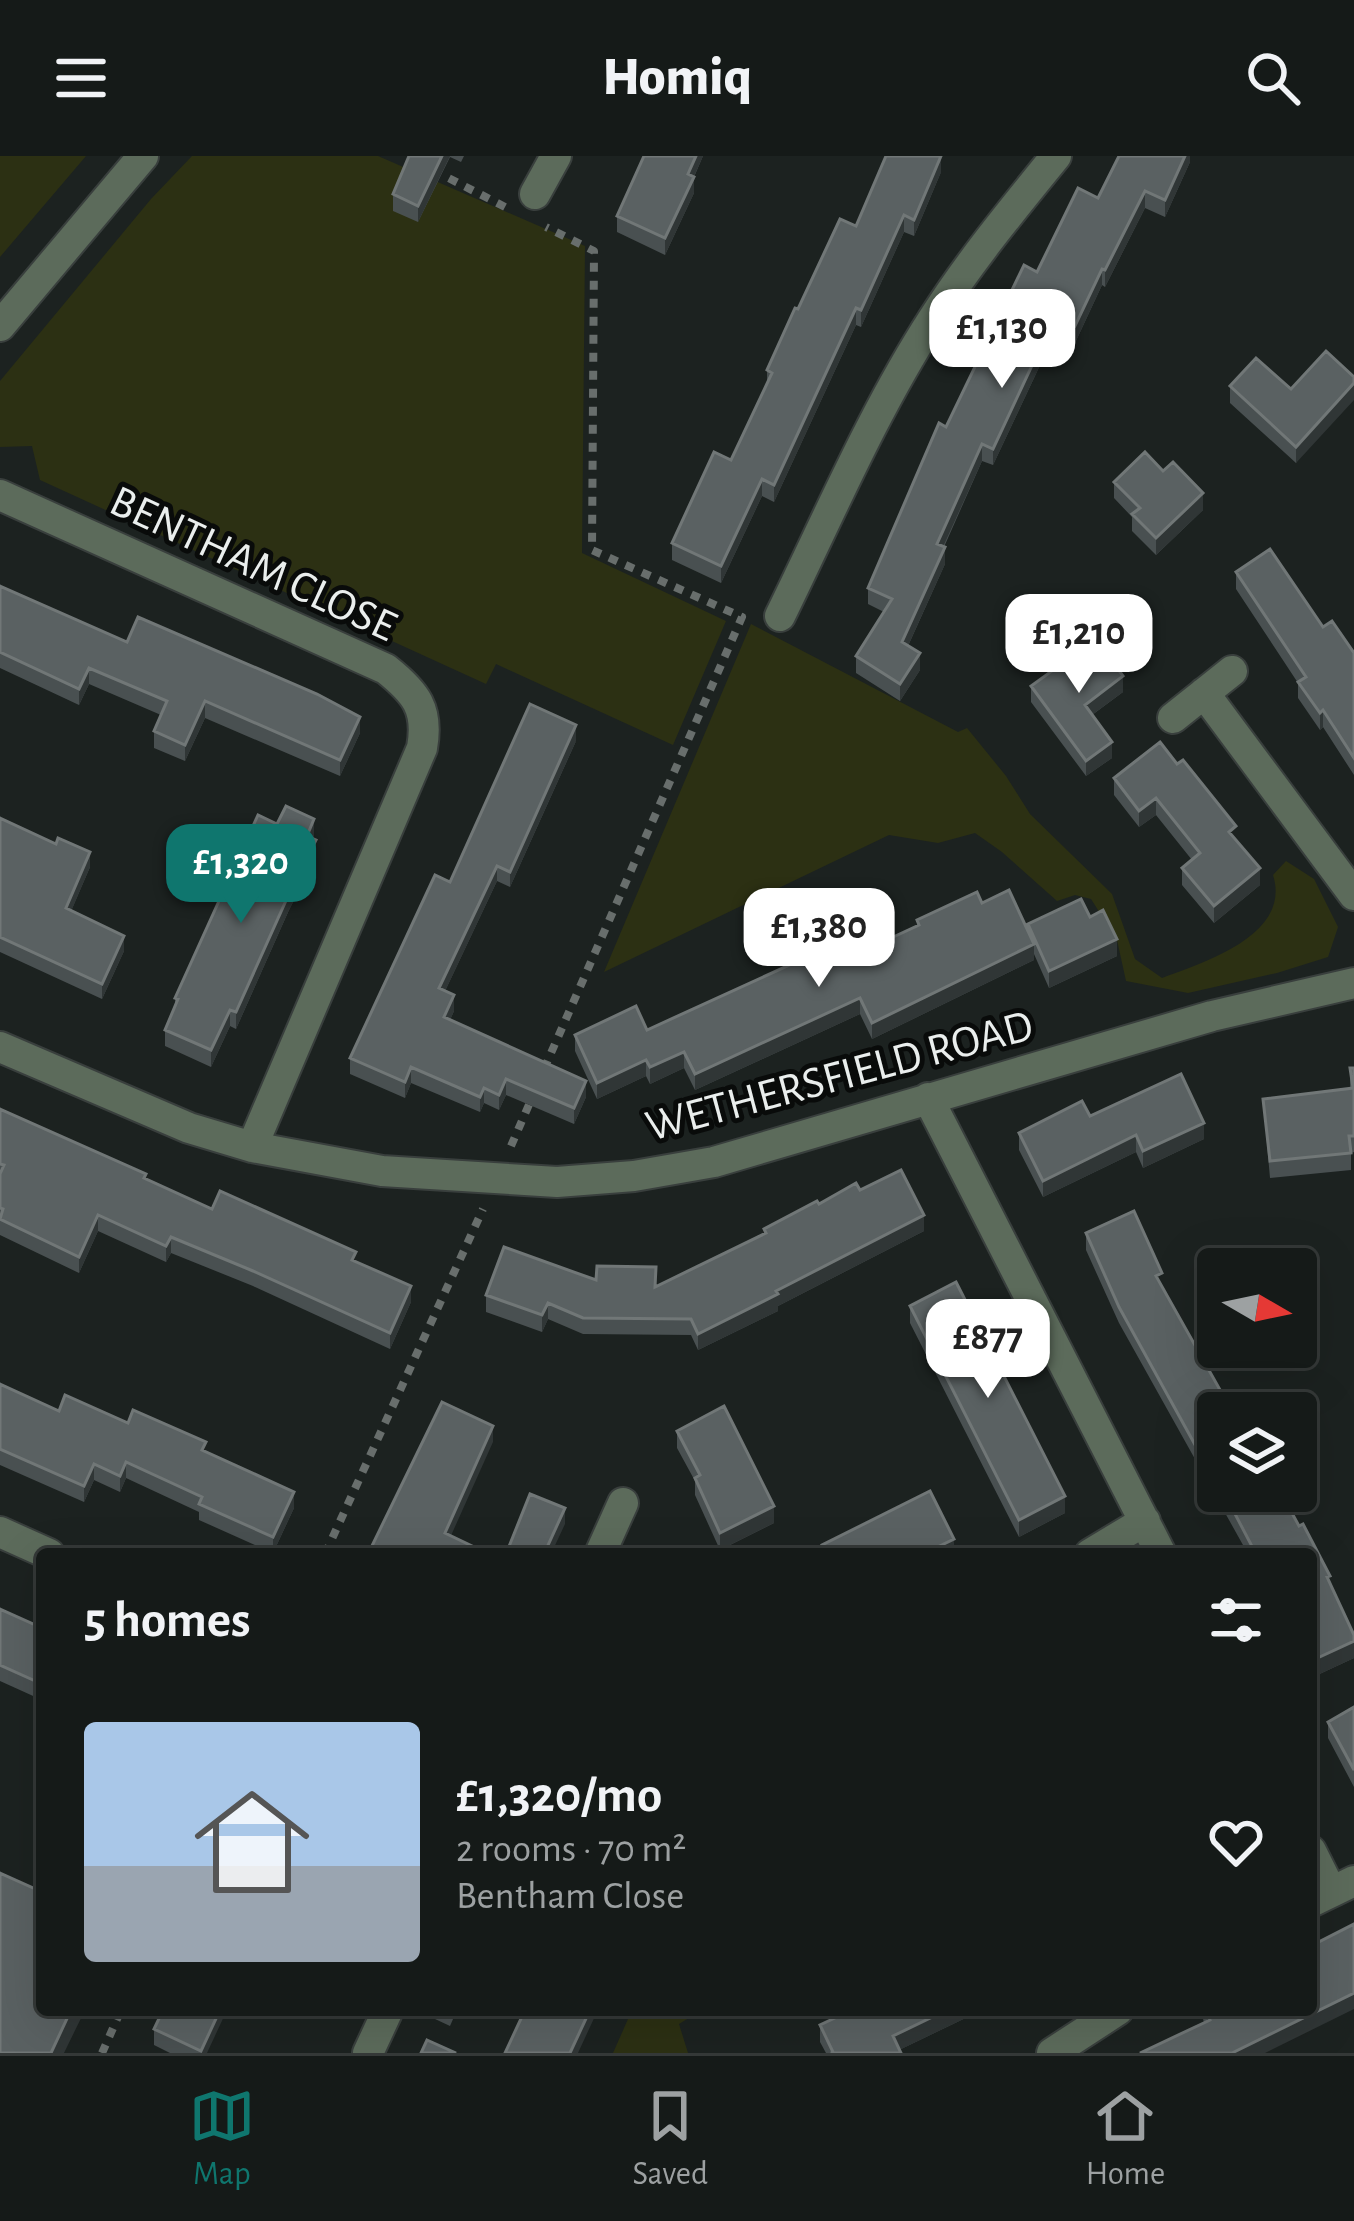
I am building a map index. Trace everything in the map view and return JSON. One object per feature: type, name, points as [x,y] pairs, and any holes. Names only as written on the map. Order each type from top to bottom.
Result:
[{"type":"street","points":[[0,326],[143,156]]},
{"type":"street","points":[[530,210],[556,156]]},
{"type":"street","points":[[780,616],[931,322],[986,241],[1056,156]]},
{"type":"street","name":"BENTHAM CLOSE","points":[[0,494],[386,669],[418,702],[426,725],[422,748],[252,1147]]},
{"type":"street","points":[[1173,718],[1232,670]]},
{"type":"street","points":[[1204,694],[1354,895]]},
{"type":"street","name":"WETHERSFIELD ROAD","points":[[0,1047],[189,1128],[252,1147],[382,1171],[557,1182],[634,1176],[714,1162],[1212,1016],[1354,983]]},
{"type":"street","points":[[928,1098],[1158,1548]]},
{"type":"street","points":[[602,1548],[623,1503]]},
{"type":"street","points":[[1100,1548],[1145,1522]]},
{"type":"street","points":[[0,1532],[36,1548]]},
{"type":"street","points":[[1317,1862],[1332,1891]]},
{"type":"street","points":[[368,2053],[385,2016]]},
{"type":"street","points":[[1052,2053],[1109,2016]]},
{"type":"path","points":[[424,166],[530,210],[594,250],[592,550],[742,616],[543,1072]]},
{"type":"path","points":[[329,1548],[534,1094]]},
{"type":"path","points":[[102,2053],[118,2016]]},
{"type":"green space","points":[[0,156],[86,156],[0,257]]},
{"type":"green space","points":[[192,156],[378,156],[585,246],[582,553],[726,621],[673,745],[496,664],[486,684],[40,480],[32,446],[0,447],[0,381]]},
{"type":"green space","points":[[751,624],[958,732],[967,728],[1030,814],[1112,894],[1135,959],[1162,978],[1221,954],[1257,930],[1270,914],[1275,896],[1273,875],[1286,861],[1314,879],[1338,927],[1328,957],[1188,993],[1126,981],[1117,940],[1091,899],[1075,895],[1057,901],[975,833],[938,843],[889,835],[604,972]]},
{"type":"green space","points":[[629,2016],[692,2016],[679,2024],[688,2053],[613,2053]]},
{"type":"building","points":[[409,156],[442,156],[418,206],[393,194]]},
{"type":"building","points":[[644,156],[696,156],[688,174],[694,177],[665,238],[617,216]]},
{"type":"building","points":[[886,156],[941,156],[914,220],[904,215],[861,310],[856,308],[774,485],[762,479],[721,566],[672,543],[714,452],[731,460],[772,373],[767,370],[795,308],[840,219],[856,226]]},
{"type":"building","points":[[1119,156],[1185,156],[1165,200],[1145,191],[1075,326],[1064,320],[1051,348],[1042,344],[993,449],[982,444],[937,544],[945,547],[902,642],[920,653],[900,684],[856,656],[892,599],[868,588],[939,423],[946,427],[1024,265],[1037,272],[1078,188],[1098,198]]},
{"type":"building","points":[[1326,351],[1354,377],[1354,383],[1296,447],[1230,386],[1256,358],[1291,389]]},
{"type":"building","points":[[1145,452],[1163,471],[1173,462],[1203,493],[1156,538],[1132,514],[1140,508],[1114,482]]},
{"type":"building","points":[[1270,549],[1323,627],[1332,621],[1354,653],[1354,758],[1298,682],[1306,677],[1236,572]]},
{"type":"building","points":[[0,586],[127,642],[138,617],[360,717],[340,760],[205,701],[185,745],[154,731],[167,701],[89,668],[79,689],[0,652]]},
{"type":"building","points":[[1096,639],[1123,676],[1085,705],[1112,742],[1086,761],[1031,686]]},
{"type":"building","points":[[530,704],[576,725],[510,872],[497,866],[439,988],[454,995],[444,1017],[586,1081],[574,1108],[506,1079],[499,1095],[484,1088],[480,1097],[411,1067],[405,1082],[350,1058],[435,875],[450,882]]},
{"type":"building","points":[[1160,742],[1177,764],[1183,760],[1236,826],[1229,832],[1260,868],[1214,906],[1182,868],[1200,853],[1156,798],[1139,811],[1114,778]]},
{"type":"building","points":[[286,806],[314,819],[307,836],[316,840],[236,1012],[230,1010],[211,1050],[165,1030],[258,815],[277,824]]},
{"type":"building","points":[[0,818],[56,844],[58,838],[90,852],[66,908],[124,936],[102,984],[0,937]]},
{"type":"building","points":[[1009,890],[1034,944],[872,1023],[860,998],[695,1074],[684,1052],[650,1067],[646,1060],[597,1083],[575,1035],[636,1006],[647,1030],[842,941],[850,957],[977,892],[982,903]]},
{"type":"building","points":[[1081,899],[1090,917],[1103,910],[1117,939],[1049,971],[1028,924]]},
{"type":"building","points":[[1350,1068],[1354,1068],[1351,1153],[1270,1161],[1263,1099],[1353,1088]]},
{"type":"building","points":[[1181,1074],[1204,1123],[1143,1151],[1136,1135],[1043,1181],[1019,1133],[1082,1101],[1090,1116]]},
{"type":"building","points":[[0,1109],[212,1209],[220,1191],[356,1252],[352,1260],[411,1286],[390,1333],[171,1237],[166,1246],[98,1215],[79,1257],[0,1219],[4,1165],[0,1164]]},
{"type":"building","points":[[901,1170],[924,1215],[698,1334],[691,1319],[583,1318],[548,1303],[542,1315],[486,1295],[504,1247],[596,1280],[597,1266],[656,1267],[655,1287],[766,1233],[764,1229],[817,1201],[856,1183],[860,1190]]},
{"type":"building","points":[[1134,1211],[1162,1273],[1156,1276],[1197,1349],[1197,1368],[1208,1368],[1221,1392],[1197,1392],[1197,1448],[1119,1307],[1086,1233]]},
{"type":"building","points":[[956,1282],[1065,1496],[1019,1520],[910,1306]]},
{"type":"building","points":[[0,1384],[59,1411],[65,1395],[128,1423],[133,1410],[206,1442],[202,1450],[294,1492],[273,1537],[199,1504],[202,1497],[126,1462],[120,1476],[94,1464],[84,1486],[0,1449]]},
{"type":"building","points":[[442,1402],[493,1426],[445,1533],[476,1548],[371,1548]]},
{"type":"building","points":[[724,1406],[774,1506],[720,1533],[695,1478],[700,1475],[677,1431]]},
{"type":"building","points":[[930,1491],[954,1539],[935,1548],[822,1545]]},
{"type":"building","points":[[530,1494],[565,1508],[547,1548],[508,1548]]},
{"type":"building","points":[[1234,1512],[1291,1512],[1315,1548],[1253,1548]]},
{"type":"building","points":[[1317,1551],[1330,1576],[1354,1641],[1317,1658]]},
{"type":"building","points":[[0,1609],[36,1625],[36,1681],[0,1665]]},
{"type":"building","points":[[1354,1707],[1354,1770],[1328,1722]]},
{"type":"building","points":[[0,1873],[36,1889],[36,2016],[68,2016],[51,2053],[0,2053]]},
{"type":"building","points":[[1354,1924],[1354,1993],[1317,2011],[1317,1943]]},
{"type":"building","points":[[160,2016],[217,2016],[201,2051],[154,2029]]},
{"type":"building","points":[[522,2016],[587,2016],[570,2053],[505,2053]]},
{"type":"building","points":[[839,2016],[935,2016],[893,2036],[901,2053],[831,2053],[820,2025]]},
{"type":"building","points":[[1208,2016],[1307,2016],[1232,2053],[1140,2053],[1210,2020]]},
{"type":"building","points":[[427,2040],[456,2053],[421,2053]]}]
